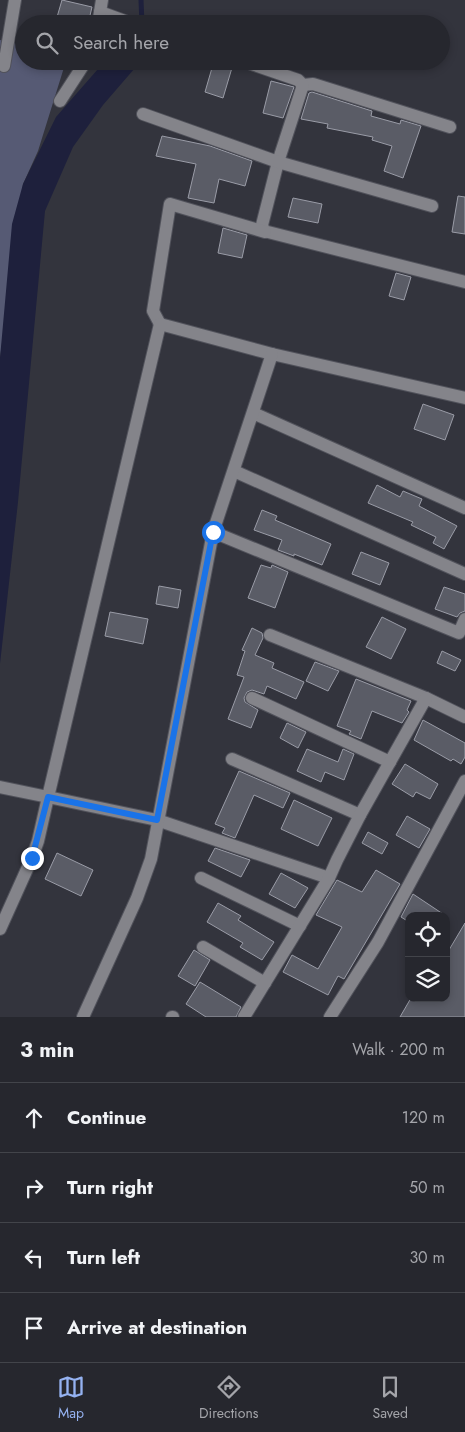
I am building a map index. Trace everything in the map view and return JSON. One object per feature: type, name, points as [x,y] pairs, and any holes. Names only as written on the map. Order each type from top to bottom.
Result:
[{"type":"street","points":[[4,66],[15,0]]},
{"type":"street","points":[[60,101],[80,70]]},
{"type":"street","points":[[269,70],[298,80],[303,85]]},
{"type":"street","points":[[303,85],[313,84],[450,127]]},
{"type":"street","points":[[265,232],[262,225],[278,162],[303,85]]},
{"type":"street","points":[[142,114],[278,162],[432,206]]},
{"type":"street","points":[[465,282],[265,232],[170,204],[152,311],[160,324],[272,354],[465,398]]},
{"type":"street","points":[[0,929],[32,858],[160,324]]},
{"type":"street","points":[[83,1017],[137,898],[151,858],[213,532],[272,354]]},
{"type":"street","points":[[253,413],[465,508]]},
{"type":"street","points":[[234,471],[465,574]]},
{"type":"street","points":[[213,532],[459,634],[465,619]]},
{"type":"street","points":[[270,635],[426,698],[465,717]]},
{"type":"street","points":[[252,698],[390,762]]},
{"type":"street","points":[[244,1017],[329,878],[360,815],[426,698]]},
{"type":"street","points":[[232,759],[360,815]]},
{"type":"street","points":[[330,1017],[378,942],[465,781]]},
{"type":"street","points":[[0,787],[157,820],[329,878]]},
{"type":"street","points":[[201,878],[300,926]]},
{"type":"street","points":[[203,947],[265,983]]},
{"type":"shaded area","points":[[0,40],[15,43],[15,70],[63,70],[38,151],[23,184],[0,358]]},
{"type":"shaded area","points":[[97,70],[133,70],[103,105],[73,147],[45,211],[18,502],[0,664],[0,358],[12,224],[23,184],[56,117]]},
{"type":"building","points":[[62,0],[92,7],[90,15],[58,15]]},
{"type":"building","points":[[211,70],[231,70],[223,98],[205,92]]},
{"type":"building","points":[[271,81],[294,87],[283,118],[263,113]]},
{"type":"building","points":[[312,92],[372,111],[371,116],[400,124],[401,120],[421,126],[403,178],[384,171],[392,146],[372,140],[373,137],[327,128],[328,124],[301,119],[309,93]]},
{"type":"building","points":[[162,136],[210,146],[252,161],[245,186],[219,179],[214,203],[188,198],[196,164],[156,156]]},
{"type":"building","points":[[458,196],[465,197],[465,234],[452,232]]},
{"type":"building","points":[[293,198],[322,204],[318,223],[288,217]]},
{"type":"building","points":[[223,228],[247,235],[242,258],[218,253]]},
{"type":"building","points":[[396,273],[411,277],[404,300],[389,296]]},
{"type":"building","points":[[423,404],[454,415],[445,440],[414,429]]},
{"type":"building","points":[[377,485],[400,497],[403,491],[422,499],[419,506],[457,526],[444,549],[433,543],[436,537],[411,525],[413,522],[368,503]]},
{"type":"building","points":[[262,510],[277,516],[275,520],[331,544],[322,565],[278,550],[282,540],[254,530]]},
{"type":"building","points":[[361,552],[389,563],[380,585],[352,574]]},
{"type":"building","points":[[261,565],[271,568],[272,565],[288,572],[275,608],[248,598]]},
{"type":"building","points":[[159,586],[181,590],[178,608],[156,604]]},
{"type":"building","points":[[444,587],[465,594],[465,611],[457,617],[435,609]]},
{"type":"building","points":[[110,612],[148,619],[143,644],[105,636]]},
{"type":"building","points":[[382,617],[406,629],[391,659],[366,647]]},
{"type":"building","points":[[252,628],[262,633],[263,638],[255,655],[274,663],[272,668],[304,682],[296,699],[267,686],[264,694],[252,690],[247,692],[244,698],[245,702],[258,710],[251,728],[228,719],[244,677],[237,675],[245,651],[242,650]]},
{"type":"building","points":[[442,651],[461,660],[455,671],[437,663]]},
{"type":"building","points":[[315,662],[339,671],[328,691],[306,681]]},
{"type":"building","points":[[356,679],[411,701],[407,710],[409,712],[402,723],[372,711],[361,739],[349,734],[351,731],[337,726]]},
{"type":"building","points":[[423,720],[465,743],[465,757],[461,764],[453,759],[451,761],[414,740]]},
{"type":"building","points":[[287,723],[306,732],[298,748],[280,738]]},
{"type":"building","points":[[307,749],[338,762],[343,749],[354,754],[344,780],[325,772],[321,782],[297,771]]},
{"type":"building","points":[[405,764],[438,784],[430,799],[416,792],[413,797],[392,784]]},
{"type":"building","points":[[239,771],[290,793],[283,808],[254,795],[235,838],[222,833],[225,828],[215,824]]},
{"type":"building","points":[[294,800],[332,818],[318,846],[281,829]]},
{"type":"building","points":[[407,816],[430,829],[419,848],[396,835]]},
{"type":"building","points":[[368,832],[388,843],[382,854],[362,843]]},
{"type":"building","points":[[215,848],[250,860],[241,877],[208,861]]},
{"type":"building","points":[[57,853],[93,870],[81,896],[45,879]]},
{"type":"building","points":[[376,870],[400,884],[344,979],[338,976],[328,995],[283,972],[292,955],[318,969],[342,927],[316,915],[337,880],[362,892]]},
{"type":"building","points":[[281,873],[308,888],[295,908],[269,894]]},
{"type":"building","points":[[413,894],[440,912],[405,912],[405,920],[401,917]]},
{"type":"building","points":[[218,903],[241,916],[238,920],[274,942],[262,960],[240,947],[243,943],[207,922]]},
{"type":"building","points":[[465,923],[465,1017],[400,1017],[409,1002],[450,1002],[450,948]]},
{"type":"building","points":[[194,950],[210,960],[195,986],[178,976]]},
{"type":"building","points":[[200,982],[241,1007],[236,1017],[206,1017],[186,1004]]},
{"type":"waterway","points":[[141,0],[142,15]]},
{"type":"route","points":[[32,858],[48,797],[157,820],[213,532]]}]
